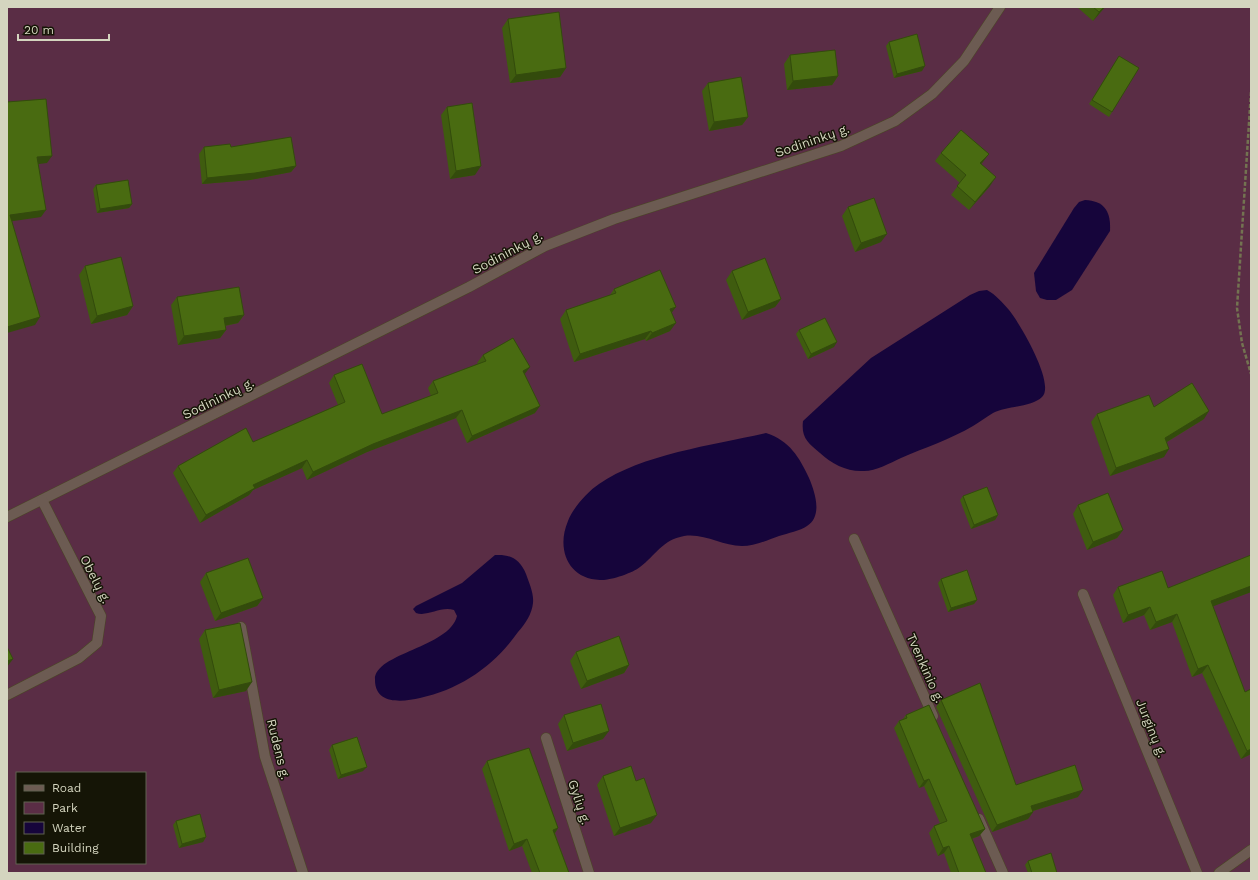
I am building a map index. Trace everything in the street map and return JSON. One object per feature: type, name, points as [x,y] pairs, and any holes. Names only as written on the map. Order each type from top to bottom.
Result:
[{"type":"street","name":"Sodininkų g.","points":[[7,517],[469,287],[544,246],[614,219],[841,146],[895,121],[932,94],[964,61],[1000,7]]},
{"type":"street","name":"Obelų g.","points":[[7,695],[79,658],[97,643],[101,616],[42,500]]},
{"type":"street","name":"Tvenkinio g.","points":[[854,539],[938,728]]},
{"type":"street","name":"Jurginų g.","points":[[1083,594],[1197,873]]},
{"type":"street","name":"Rudens g.","points":[[242,628],[265,757],[303,873]]},
{"type":"street","name":"Gylių g.","points":[[546,738],[589,873]]},
{"type":"street","points":[[974,808],[1003,873]]},
{"type":"street","points":[[1219,873],[1251,850]]},
{"type":"path","points":[[1251,92],[1237,308],[1242,343],[1251,374]]},
{"type":"green space","points":[[7,7],[1251,7],[1251,873],[7,873]]},
{"type":"water","points":[[1085,200],[1102,205],[1108,213],[1110,231],[1072,290],[1056,300],[1040,298],[1036,291],[1034,273],[1074,208],[1079,202]]},
{"type":"water","points":[[987,290],[996,296],[1009,310],[1028,339],[1044,380],[1045,390],[1042,397],[1026,405],[993,413],[956,435],[869,471],[846,469],[835,464],[806,440],[803,432],[803,421],[871,358],[970,295],[979,291]]},
{"type":"water","points":[[766,433],[788,445],[801,463],[809,478],[815,497],[816,510],[812,522],[804,528],[747,546],[727,544],[699,536],[684,536],[676,538],[665,544],[646,562],[632,572],[604,580],[589,578],[580,574],[568,561],[564,552],[563,542],[568,521],[573,511],[581,501],[599,484],[636,465],[657,458],[702,446]]},
{"type":"water","points":[[495,555],[505,555],[514,558],[524,569],[526,574],[533,596],[533,603],[530,615],[523,626],[498,655],[463,682],[449,689],[420,698],[398,701],[385,698],[376,688],[375,680],[378,671],[386,663],[398,656],[441,636],[451,627],[457,616],[454,610],[449,609],[421,614],[416,613],[413,609],[416,606],[462,583]]},
{"type":"building","points":[[1093,7],[1104,7],[1099,12]]},
{"type":"building","points":[[559,12],[566,68],[516,75],[508,19]]},
{"type":"building","points":[[917,34],[925,66],[897,74],[889,42]]},
{"type":"building","points":[[835,50],[838,76],[793,81],[790,55]]},
{"type":"building","points":[[1119,56],[1139,68],[1112,112],[1092,100]]},
{"type":"building","points":[[741,77],[748,117],[714,122],[708,83]]},
{"type":"building","points":[[46,99],[52,156],[37,157],[46,210],[10,215],[40,317],[7,327],[7,102]]},
{"type":"building","points":[[472,103],[481,166],[456,171],[447,107]]},
{"type":"building","points":[[961,130],[989,154],[980,163],[996,177],[975,202],[957,186],[966,175],[941,153]]},
{"type":"building","points":[[291,137],[296,166],[255,173],[207,178],[204,147],[230,144],[231,147]]},
{"type":"building","points":[[128,180],[132,204],[100,209],[96,185]]},
{"type":"building","points":[[874,198],[887,234],[861,243],[848,207]]},
{"type":"building","points":[[121,257],[133,306],[97,316],[85,266]]},
{"type":"building","points":[[765,258],[781,299],[748,312],[732,271]]},
{"type":"building","points":[[660,270],[676,307],[670,309],[676,323],[652,333],[651,331],[580,354],[566,310],[616,293],[614,289]]},
{"type":"building","points":[[239,287],[244,315],[224,318],[226,330],[184,336],[177,297]]},
{"type":"building","points":[[825,318],[837,342],[811,354],[799,330]]},
{"type":"building","points":[[513,338],[530,367],[523,371],[540,406],[472,436],[462,410],[373,444],[313,472],[307,460],[253,485],[255,488],[206,515],[178,466],[246,428],[253,442],[345,402],[334,375],[362,364],[382,414],[438,393],[433,381],[486,361],[483,355]]},
{"type":"building","points":[[1192,383],[1209,411],[1165,438],[1169,449],[1116,468],[1097,414],[1149,395],[1154,407]]},
{"type":"building","points":[[987,487],[998,515],[974,525],[963,496]]},
{"type":"building","points":[[1108,493],[1123,530],[1093,542],[1078,505]]},
{"type":"building","points":[[1251,555],[1251,586],[1211,601],[1245,692],[1251,689],[1251,749],[1247,751],[1208,665],[1198,669],[1177,614],[1156,622],[1150,607],[1128,615],[1118,587],[1162,571],[1168,588]]},
{"type":"building","points":[[248,558],[263,598],[221,613],[206,573]]},
{"type":"building","points":[[967,570],[977,600],[951,608],[941,579]]},
{"type":"building","points":[[240,623],[252,682],[219,690],[205,630]]},
{"type":"building","points":[[619,636],[629,665],[587,681],[576,652]]},
{"type":"building","points":[[7,647],[13,659],[7,661]]},
{"type":"building","points":[[980,683],[1016,785],[1075,765],[1083,790],[1031,806],[1033,812],[997,825],[941,700]]},
{"type":"building","points":[[601,704],[609,731],[573,743],[564,715]]},
{"type":"building","points":[[929,705],[985,829],[970,834],[986,873],[959,873],[949,846],[943,848],[934,826],[947,821],[929,779],[924,781],[899,721],[907,718],[906,715]]},
{"type":"building","points":[[357,737],[367,767],[341,775],[332,745]]},
{"type":"building","points":[[529,748],[558,828],[553,830],[569,873],[540,873],[527,839],[514,844],[487,761]]},
{"type":"building","points":[[631,766],[636,781],[644,778],[657,815],[620,828],[603,776]]},
{"type":"building","points":[[200,814],[206,837],[182,844],[176,821]]},
{"type":"building","points":[[1051,853],[1057,873],[1032,873],[1028,861]]}]
